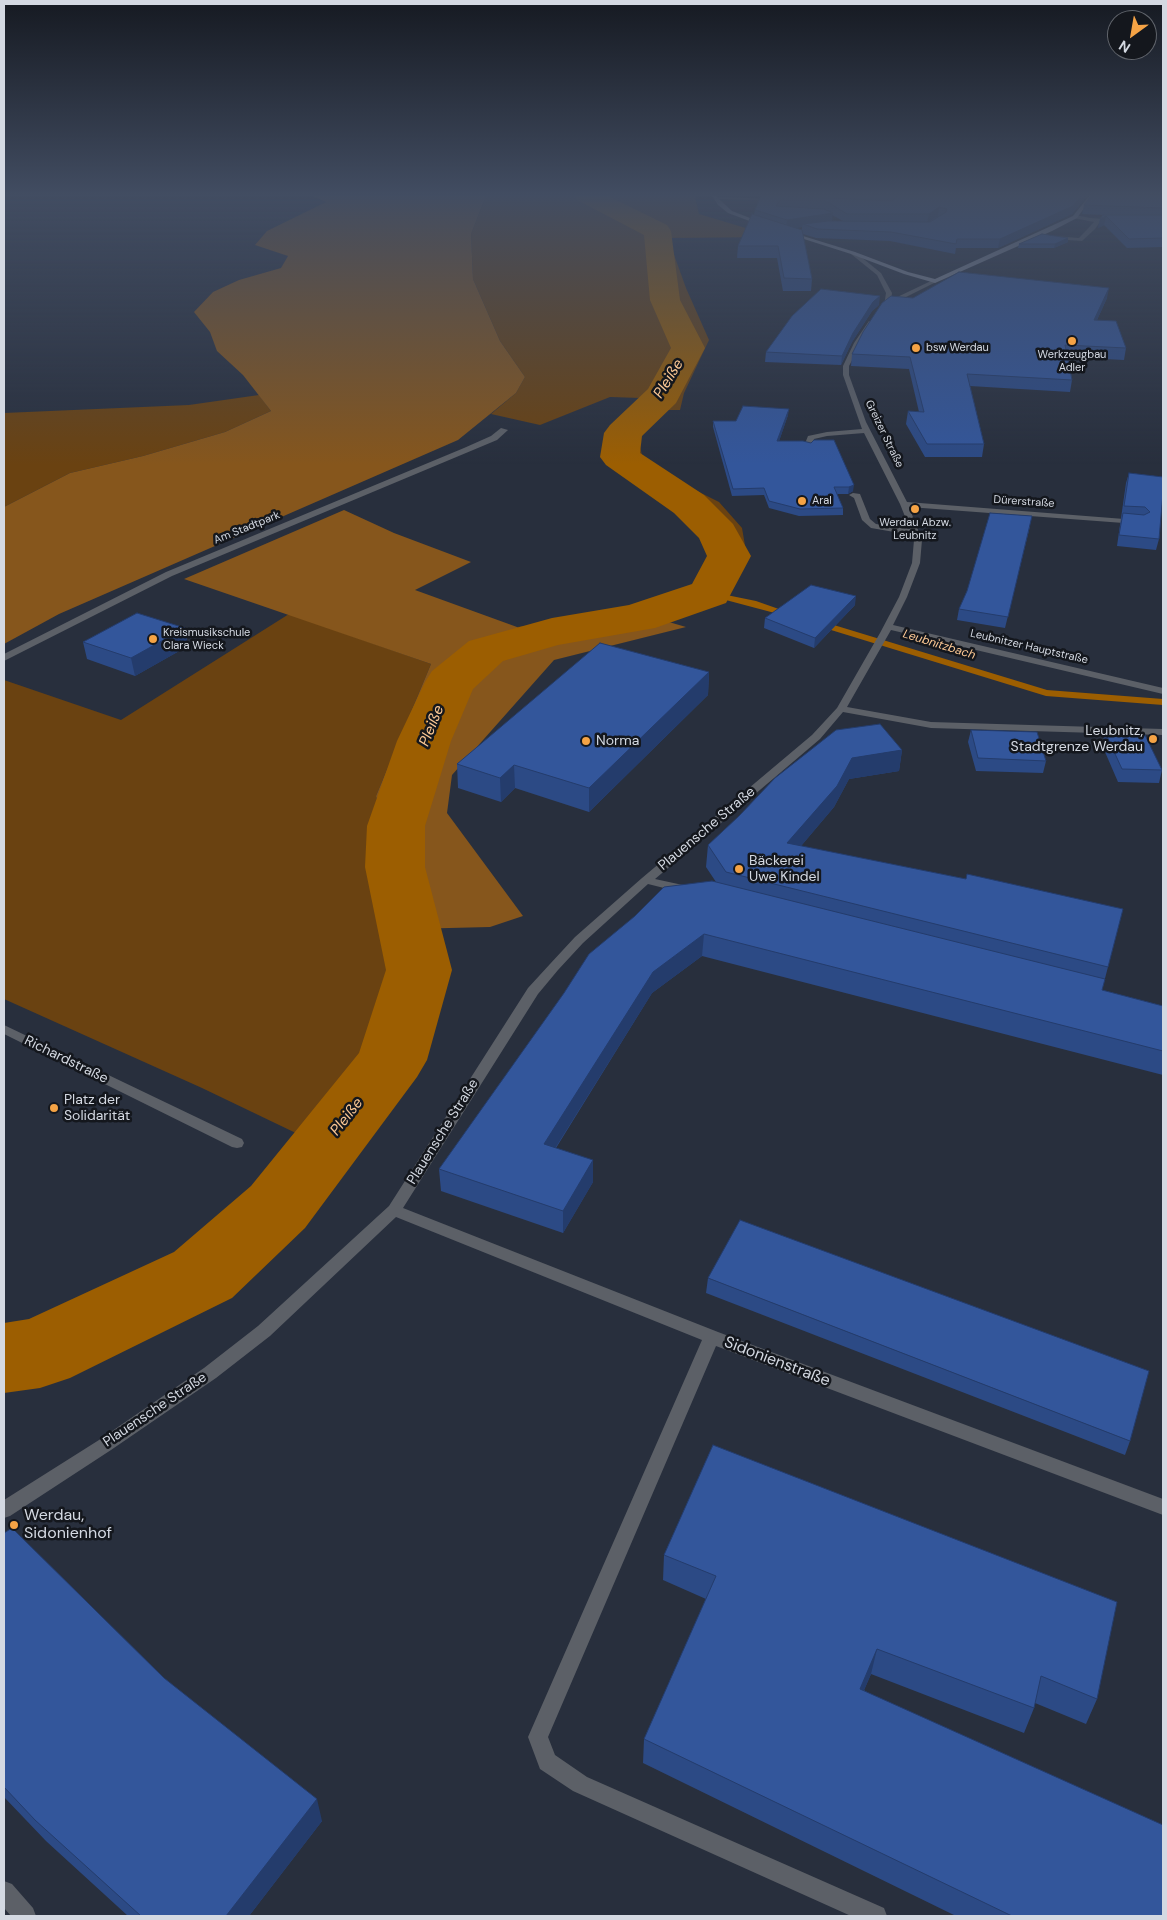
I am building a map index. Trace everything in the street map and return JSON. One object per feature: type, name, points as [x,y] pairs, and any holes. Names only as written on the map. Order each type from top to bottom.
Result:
[{"type":"street","points":[[885,286],[889,293],[887,304]]},
{"type":"street","points":[[877,312],[887,304],[924,286]]},
{"type":"street","name":"Greizer Straße","points":[[841,709],[887,630],[916,563],[918,540],[904,504],[855,405],[846,375],[846,366],[857,343],[872,320]]},
{"type":"street","name":"Am Stadtpark","points":[[4,658],[169,574],[467,450],[494,438],[504,430]]},
{"type":"street","points":[[808,446],[811,438],[827,434],[867,431]]},
{"type":"street","points":[[853,495],[857,496],[866,520],[874,526],[916,533]]},
{"type":"street","name":"Dürerstraße","points":[[904,504],[1142,522]]},
{"type":"street","name":"Leubnitzer Hauptstraße","points":[[887,630],[1140,687],[1163,690]]},
{"type":"street","points":[[841,709],[931,725],[1163,732]]},
{"type":"street","name":"Plauensche Straße","points":[[4,1510],[210,1373],[264,1331],[394,1210],[533,992],[579,940],[646,880],[816,737],[841,709]]},
{"type":"street","points":[[646,880],[703,894]]},
{"type":"street","name":"Richardstraße","points":[[4,1029],[237,1143]]},
{"type":"street","name":"Sidonienstraße","points":[[394,1210],[712,1337],[1163,1507]]},
{"type":"street","points":[[712,1337],[538,1737],[547,1762],[580,1784],[876,1916]]},
{"type":"street","points":[[4,1892],[25,1916]]},
{"type":"shaded area","points":[[227,286],[476,286],[500,341],[525,377],[516,393],[458,440],[59,614],[4,644],[4,507],[70,473],[143,456],[225,432],[271,411],[243,375],[217,351],[210,332],[194,312],[213,292]]},
{"type":"shaded area","points":[[476,286],[685,286],[709,340],[684,393],[680,410],[659,410],[642,427],[639,443],[643,459],[675,480],[719,502],[742,528],[747,557],[738,578],[727,594],[644,621],[540,639],[517,627],[607,618],[654,606],[700,585],[713,560],[712,542],[688,515],[612,465],[609,445],[618,424],[640,406],[641,398],[610,397],[540,425],[491,414],[516,393],[525,377],[500,341]]},
{"type":"shaded area","points":[[259,395],[271,411],[225,432],[143,456],[70,473],[4,507],[4,413],[189,405]]},
{"type":"shaded area","points":[[344,510],[394,533],[471,562],[415,590],[517,627],[540,639],[655,618],[686,627],[554,660],[452,775],[447,813],[523,916],[490,927],[409,929],[376,796],[431,664],[184,579]]},
{"type":"shaded area","points":[[289,614],[431,664],[376,796],[419,970],[392,1060],[325,1147],[202,1088],[4,999],[4,680],[121,720]]},
{"type":"building","points":[[935,286],[1087,286],[1109,288],[1094,320],[1116,321],[1126,348],[1065,345],[1072,380],[967,374],[984,444],[927,444],[908,411],[924,412],[910,357],[852,354],[863,332],[882,303],[891,296],[913,298]]},
{"type":"building","points":[[821,289],[880,296],[873,302],[853,333],[842,356],[766,352],[792,316]]},
{"type":"building","points":[[743,406],[789,409],[777,441],[803,441],[811,443],[814,440],[834,440],[854,485],[834,487],[843,508],[800,509],[769,501],[764,488],[733,489],[713,421],[736,421]]},
{"type":"building","points":[[1129,473],[1163,477],[1159,539],[1119,535],[1123,513],[1144,515],[1150,512],[1145,507],[1124,506]]},
{"type":"building","points":[[990,513],[1032,516],[1008,617],[959,609],[967,591]]},
{"type":"building","points":[[811,585],[856,596],[815,638],[765,618]]},
{"type":"building","points":[[137,613],[185,628],[131,658],[83,642]]},
{"type":"building","name":"Norma","points":[[600,643],[709,672],[589,788],[514,765],[500,778],[457,764]]},
{"type":"building","points":[[880,724],[902,750],[852,758],[837,786],[787,843],[966,879],[967,874],[1123,909],[1108,967],[726,872],[708,845],[775,778],[836,730]]},
{"type":"building","points":[[971,730],[1037,732],[1046,761],[978,758]]},
{"type":"building","points":[[1105,732],[1144,733],[1162,770],[1122,769]]},
{"type":"building","points":[[712,881],[1105,979],[1102,990],[1163,1006],[1163,1051],[704,934],[653,972],[544,1144],[593,1160],[563,1211],[439,1169],[564,993],[589,954],[635,916],[664,887]]},
{"type":"building","points":[[740,1220],[1149,1371],[1130,1441],[708,1278]]},
{"type":"building","points":[[713,1445],[1117,1602],[1097,1699],[1041,1676],[1034,1708],[877,1649],[860,1689],[1163,1825],[1163,1916],[1012,1916],[644,1739],[716,1576],[664,1555]]},
{"type":"building","points":[[12,1528],[164,1678],[317,1799],[226,1916],[141,1916],[35,1820],[4,1787],[4,1533]]},
{"type":"waterway","name":"Pleiße","points":[[4,1358],[40,1353],[203,1275],[278,1207],[392,1060],[419,970],[395,867],[396,826],[424,741],[450,682],[486,651],[552,632],[638,618],[710,593],[729,556],[718,533],[689,504],[620,457],[623,433],[663,395],[688,348],[665,300],[663,286]]},
{"type":"waterway","name":"Leubnitzbach","points":[[710,593],[789,614]]},
{"type":"waterway","name":"Leubnitzbach","points":[[821,624],[1046,693],[1163,702]]},
{"type":"place","name":"Werkzeugbau Adler","points":[[1072,341]]},
{"type":"place","name":"bsw Werdau","points":[[916,348]]},
{"type":"place","name":"Aral","points":[[802,501]]},
{"type":"place","name":"Werdau Abzw. Leubnitz","points":[[915,509]]},
{"type":"place","name":"Kreismusikschule Clara Wieck","points":[[153,639]]},
{"type":"place","name":"Leubnitz, Stadtgrenze Werdau","points":[[1153,739]]},
{"type":"place","name":"Norma","points":[[586,741]]},
{"type":"place","name":"Bäckerei Uwe Kindel","points":[[739,869]]},
{"type":"place","name":"Platz der Solidarität","points":[[54,1108]]},
{"type":"place","name":"Werdau, Sidonienhof","points":[[14,1525]]}]
